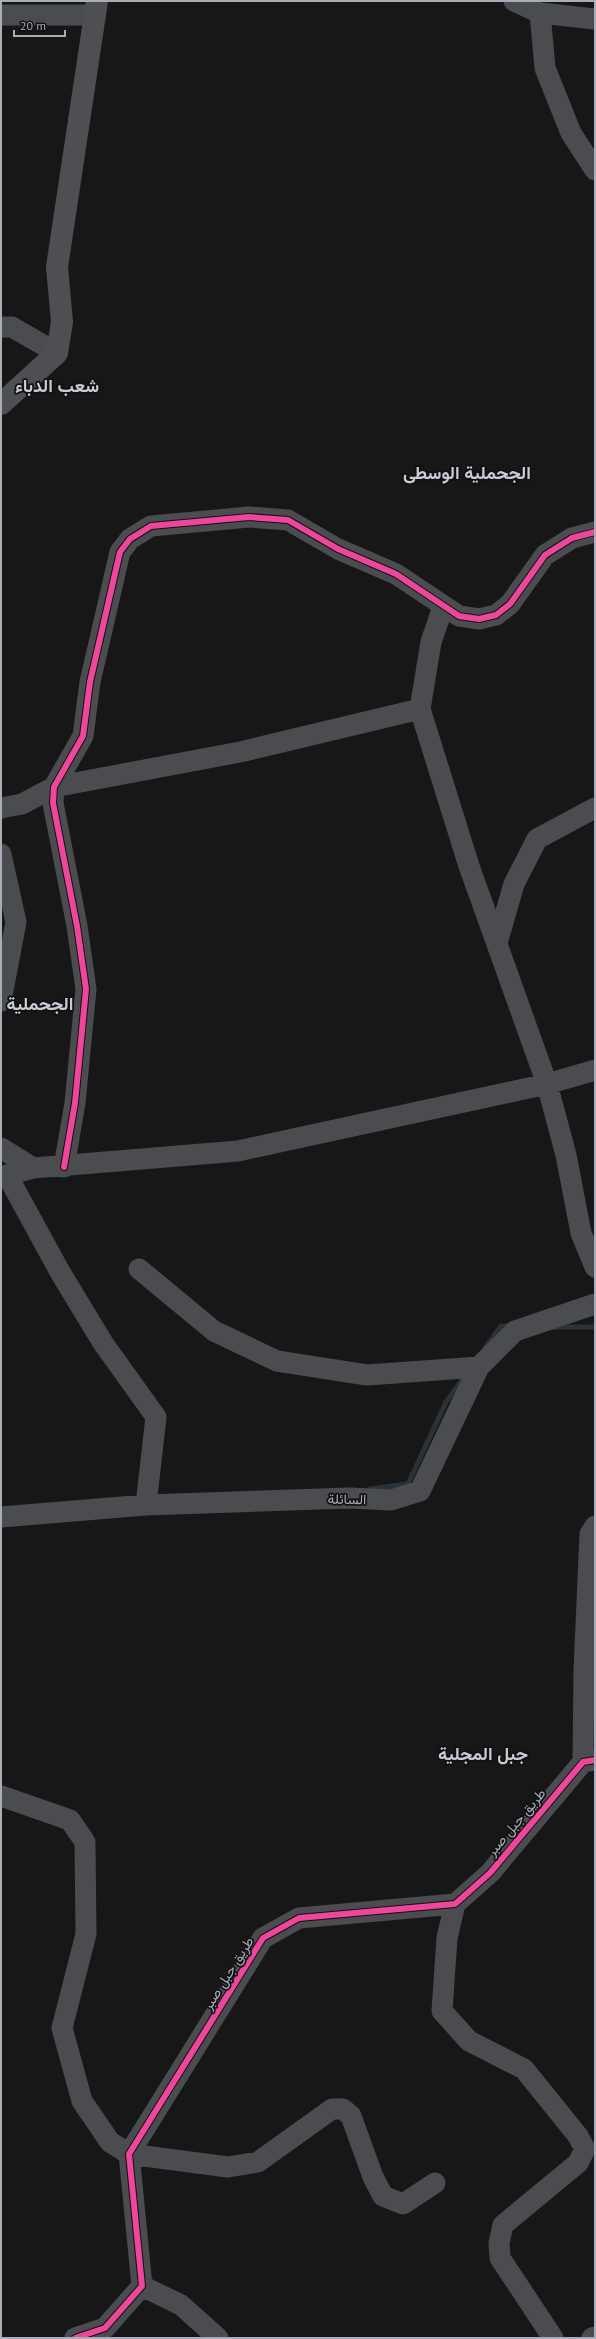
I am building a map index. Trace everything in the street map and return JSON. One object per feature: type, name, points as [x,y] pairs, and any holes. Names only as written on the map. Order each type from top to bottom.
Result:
[{"type":"main road","points":[[1,404],[57,353],[62,322],[57,267],[96,8]]},
{"type":"street","points":[[514,1],[540,13],[595,19]]},
{"type":"street","points":[[1,15],[96,8]]},
{"type":"street","points":[[540,13],[546,68],[571,133],[595,170]]},
{"type":"street","points":[[1,327],[12,327],[57,353]]},
{"type":"street","points":[[64,1167],[75,1102],[86,989],[77,926],[53,803],[54,787],[83,736],[90,682],[120,552],[130,539],[151,526],[249,517],[288,520],[338,549],[396,574],[459,616],[479,619],[496,615],[510,604],[545,555],[572,538],[595,532]]},
{"type":"street","points":[[444,607],[431,642],[420,708],[469,866],[547,1084],[566,1155],[581,1233],[595,1267]]},
{"type":"street","points":[[1,808],[22,804],[54,787],[240,752],[420,708]]},
{"type":"street","points":[[497,944],[514,884],[537,839],[595,808]]},
{"type":"street","points":[[1,854],[16,922],[1,1001]]},
{"type":"street","points":[[146,1505],[156,1417],[103,1343],[4,1176],[33,1168],[64,1167],[238,1151],[547,1084],[595,1070]]},
{"type":"street","points":[[1,1148],[33,1168]]},
{"type":"street","points":[[140,1269],[214,1331],[277,1361],[367,1375],[479,1366]]},
{"type":"street","name":"السائلة","points":[[1,1517],[146,1505],[349,1498],[391,1500],[420,1491],[479,1366],[515,1331],[595,1304]]},
{"type":"street","points":[[589,1761],[590,1534],[595,1526]]},
{"type":"street","name":"طريق جبل صبر","points":[[129,2154],[263,1938],[299,1918],[455,1904],[490,1873],[589,1761]]},
{"type":"street","points":[[1,1796],[70,1820],[85,1842],[86,1934],[62,2028],[82,2101],[110,2142],[129,2154],[228,2167],[258,2162],[332,2109],[343,2109],[351,2116],[373,2177],[383,2196],[403,2204],[436,2183]]},
{"type":"street","points":[[455,1904],[447,1938],[442,2011],[469,2041],[524,2069],[578,2136],[590,2146],[578,2162],[503,2225],[499,2243],[500,2258],[553,2338]]},
{"type":"street","points":[[75,2338],[106,2328],[142,2286],[129,2154]]},
{"type":"street","points":[[142,2286],[181,2305],[218,2338]]},
{"type":"waterway","points":[[485,1348],[501,1326],[512,1326]]},
{"type":"waterway","points":[[554,1327],[595,1327]]},
{"type":"waterway","points":[[370,1489],[408,1484],[446,1402],[464,1377]]},
{"type":"cycle path","points":[[64,1167],[75,1103],[86,989],[77,926],[53,803],[54,787],[83,736],[90,682],[120,552],[130,539],[151,526],[249,517],[288,520],[338,549],[396,574],[459,616],[479,619],[496,615],[510,604],[545,555],[572,538],[595,532]]},
{"type":"cycle path","points":[[75,2338],[105,2328],[142,2286],[129,2154],[263,1938],[299,1918],[455,1904],[490,1873],[583,1762],[595,1760]]},
{"type":"district","name":"شعب الدباء","points":[[57,386]]},
{"type":"district","name":"الجحملية الوسطى","points":[[467,473]]},
{"type":"district","name":"الجحملية","points":[[40,1004]]},
{"type":"district","name":"جبل المجلية","points":[[483,1754]]}]
